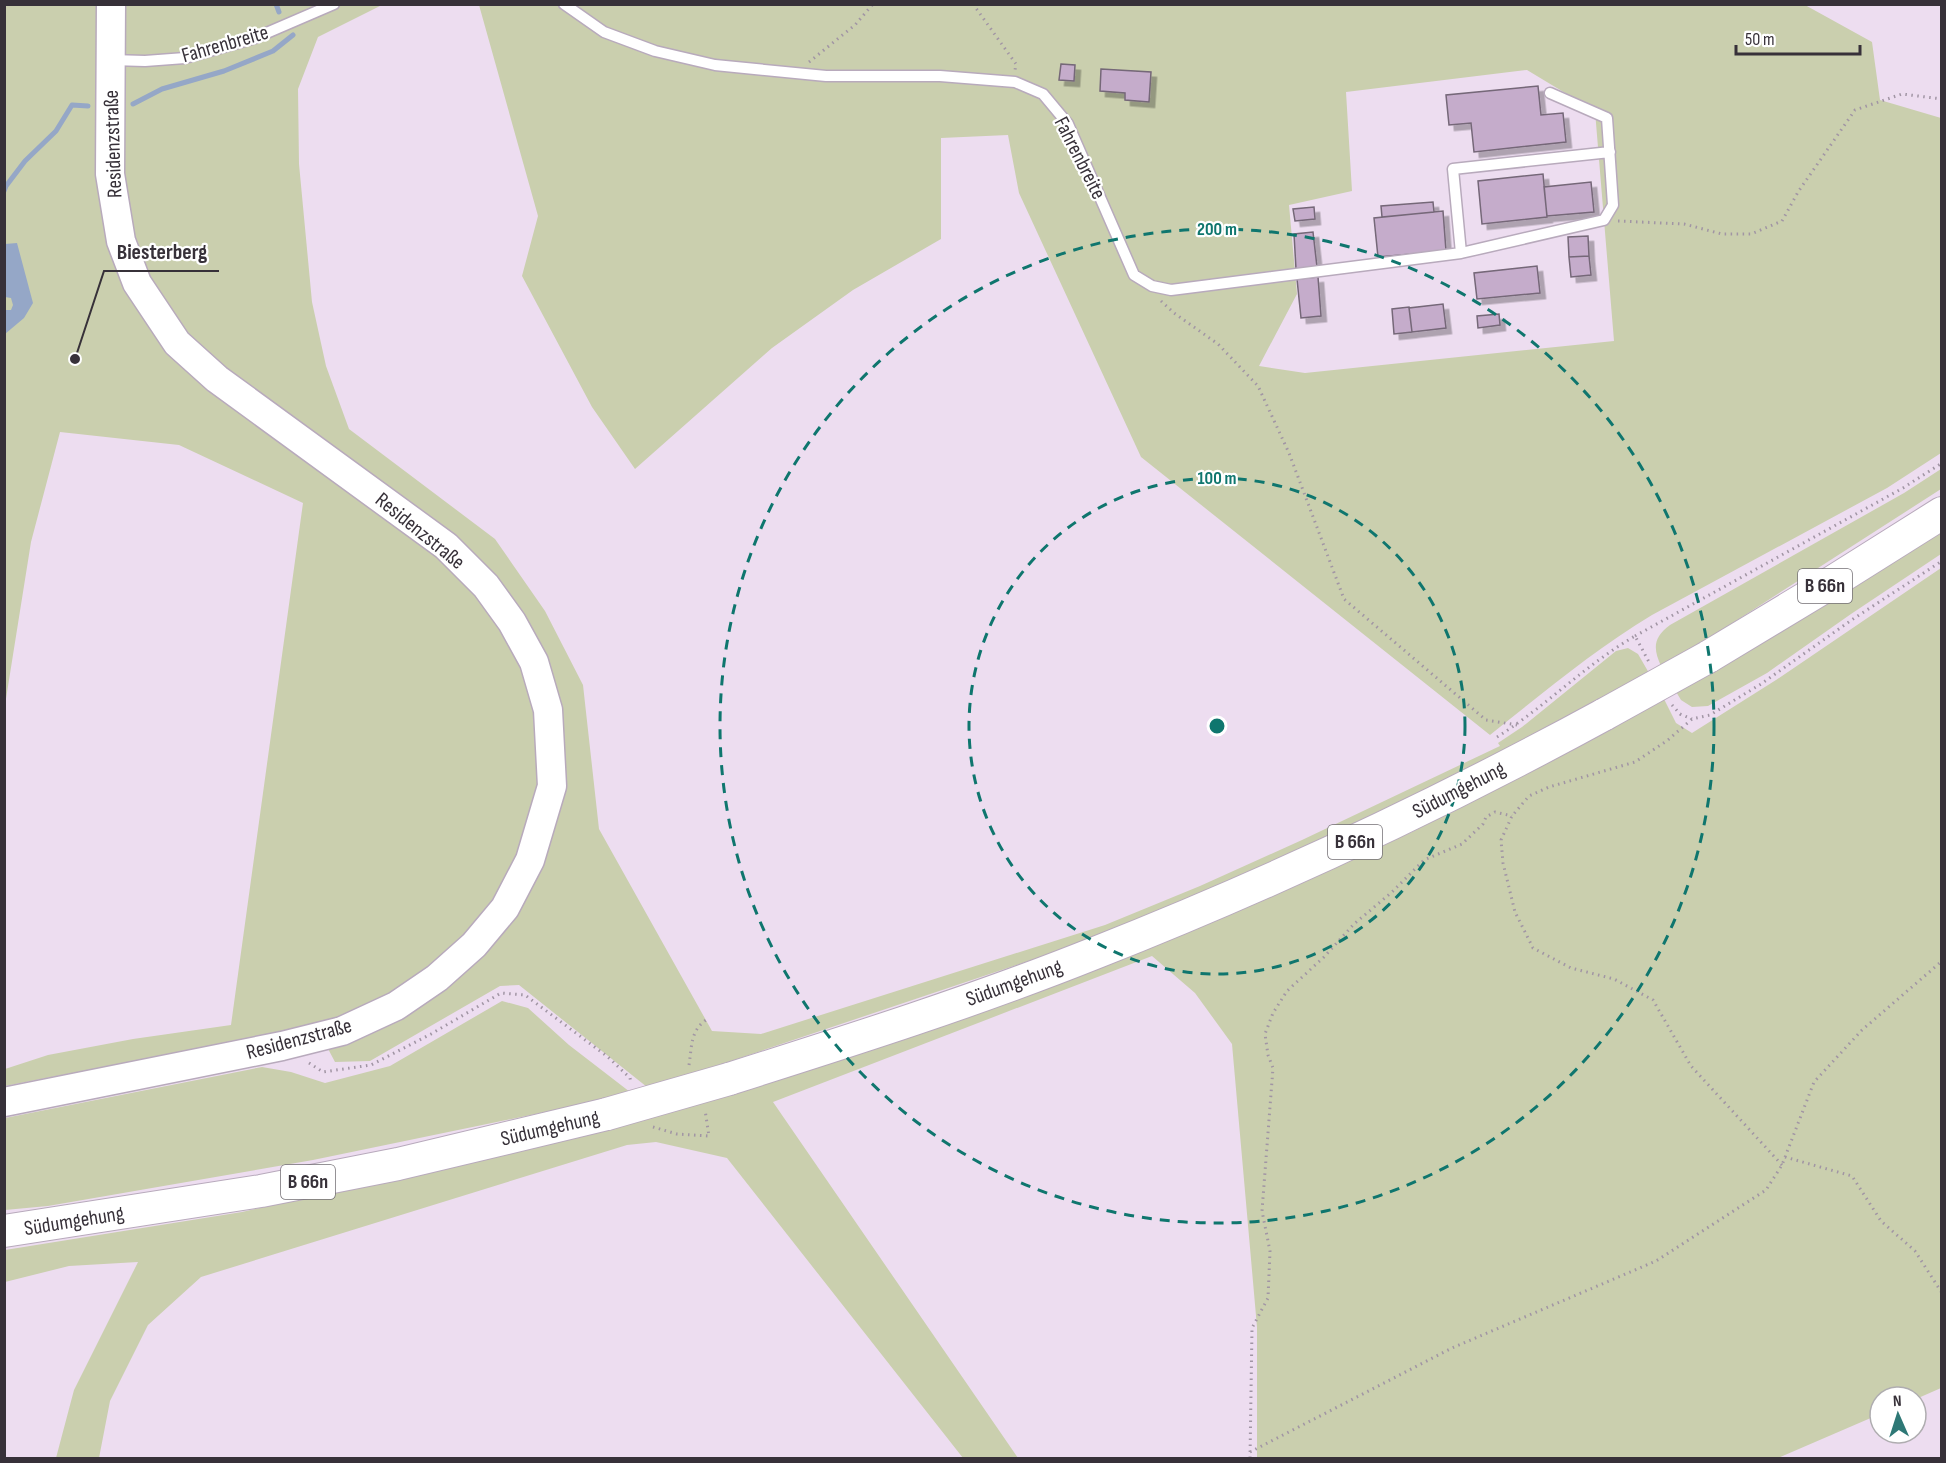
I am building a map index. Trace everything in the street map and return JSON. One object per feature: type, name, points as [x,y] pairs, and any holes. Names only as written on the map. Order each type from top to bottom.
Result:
[{"type":"main road","name":"Residenzstraße","points":[[4,1102],[282,1046],[342,1031],[396,1006],[437,978],[474,945],[505,908],[530,860],[552,786],[548,710],[534,662],[512,622],[486,586],[446,546],[218,379],[177,343],[136,283],[121,241],[110,174],[111,4]]},
{"type":"main road","name":"Südumgehung","points":[[4,1232],[261,1191],[398,1164],[607,1114],[729,1079],[899,1025],[982,995],[1107,948],[1343,847],[1496,771],[1708,657],[1941,513]]},
{"type":"lane","name":"Fahrenbreite","points":[[111,60],[145,61],[185,58],[255,38],[334,4]]},
{"type":"lane","name":"Fahrenbreite","points":[[564,4],[603,32],[655,51],[715,65],[826,75],[940,76],[1015,82],[1043,93],[1068,124],[1134,275]]},
{"type":"lane","points":[[1134,275],[1152,286],[1171,290],[1461,253],[1604,220],[1613,205],[1607,118],[1550,93]]},
{"type":"lane","points":[[1461,253],[1453,170],[1610,152]]},
{"type":"path","points":[[796,72],[855,25],[873,4]]},
{"type":"path","points":[[973,4],[1016,64],[1015,82]]},
{"type":"path","points":[[1604,220],[1684,224],[1722,234],[1751,234],[1782,221],[1798,192],[1855,110],[1902,94],[1941,99]]},
{"type":"path","points":[[1134,275],[1174,313],[1218,344],[1258,386],[1289,453],[1344,599],[1486,720],[1517,725]]},
{"type":"path","points":[[1497,737],[1517,725],[1610,651],[1902,488],[1941,463]]},
{"type":"path","points":[[1782,1165],[1691,1066],[1653,1000],[1614,979],[1571,968],[1533,948],[1515,912],[1503,863],[1501,840],[1512,816],[1529,796],[1549,787],[1635,762],[1668,740],[1692,719],[1710,715],[1761,684],[1941,561]]},
{"type":"path","points":[[1635,636],[1653,670]]},
{"type":"path","points":[[1667,696],[1680,714],[1692,719]]},
{"type":"path","points":[[1250,1458],[1252,1328],[1268,1298],[1270,1251],[1262,1211],[1273,1068],[1268,1055],[1266,1034],[1273,1013],[1287,991],[1324,957],[1354,924],[1424,860],[1462,844],[1483,824],[1486,817],[1495,812],[1512,816]]},
{"type":"path","points":[[1250,1452],[1452,1348],[1656,1261],[1766,1191],[1782,1165],[1814,1082],[1862,1030],[1941,961]]},
{"type":"path","points":[[282,1046],[323,1072],[371,1065],[501,993],[525,995],[608,1057],[630,1078],[633,1087]]},
{"type":"path","points":[[688,1071],[693,1036],[698,1026],[706,1020]]},
{"type":"path","points":[[645,1124],[677,1134],[709,1136],[703,1104]]},
{"type":"path","points":[[1785,1156],[1852,1176],[1881,1221],[1915,1251],[1941,1293]]},
{"type":"green space","points":[[5,4],[382,5],[318,37],[298,89],[299,164],[312,302],[326,366],[349,429],[495,539],[545,611],[583,685],[599,829],[712,1031],[761,1034],[1105,925],[1200,886],[1302,840],[1500,746],[1498,743],[1522,727],[1616,651],[1628,648],[1638,654],[1649,673],[1487,763],[1266,869],[1106,935],[647,1087],[519,985],[500,986],[370,1061],[335,1062],[316,1026],[5,1086],[5,1069],[48,1055],[133,1039],[231,1025],[303,503],[179,445],[60,432],[31,542],[5,705]]},
{"type":"green space","points":[[479,5],[1805,5],[1872,42],[1880,100],[1941,118],[1941,453],[1887,488],[1631,628],[1589,657],[1490,735],[1141,457],[1019,193],[1008,135],[941,138],[941,239],[853,290],[772,348],[635,469],[592,407],[522,276],[538,216]],"holes":[[[1527,70],[1595,111],[1614,341],[1305,373],[1259,366],[1297,294],[1289,205],[1352,191],[1346,92]]]},
{"type":"green space","points":[[1941,469],[1941,489],[1700,644],[1661,666],[1656,644],[1660,634],[1670,625],[1904,493]]},
{"type":"green space","points":[[1941,531],[1941,554],[1767,673],[1708,706],[1692,707],[1681,700],[1675,690]]},
{"type":"green space","points":[[1941,568],[1941,1388],[1928,1394],[1928,1385],[1868,1385],[1868,1419],[1778,1458],[1257,1458],[1257,1327],[1232,1044],[1195,993],[1152,956],[773,1102],[1018,1458],[963,1458],[727,1158],[656,1142],[627,1145],[201,1277],[148,1325],[110,1401],[99,1458],[56,1458],[74,1390],[138,1262],[69,1266],[5,1282],[5,1250],[242,1212],[612,1129],[733,1092],[1277,891],[1412,832],[1664,699],[1676,723],[1692,733],[1776,680]]},
{"type":"green space","points":[[502,1001],[528,1008],[569,1045],[630,1092],[603,1100],[313,1160],[48,1206],[5,1210],[5,1118],[262,1067],[291,1072],[325,1083],[390,1066]]},
{"type":"water","points":[[17,243],[33,303],[24,318],[5,334],[5,310],[11,310],[13,305],[11,298],[5,297],[5,244]]},
{"type":"building","points":[[1061,64],[1075,65],[1074,81],[1059,80]]},
{"type":"building","points":[[1101,69],[1151,72],[1149,102],[1125,100],[1125,93],[1100,91]]},
{"type":"building","points":[[1538,86],[1541,115],[1563,113],[1566,142],[1474,152],[1471,123],[1449,125],[1446,95]]},
{"type":"building","points":[[1543,174],[1547,217],[1482,224],[1478,181]]},
{"type":"building","points":[[1591,182],[1594,212],[1547,216],[1544,187]]},
{"type":"building","points":[[1433,202],[1434,212],[1382,217],[1381,206]]},
{"type":"building","points":[[1314,207],[1315,219],[1295,221],[1293,209]]},
{"type":"building","points":[[1443,211],[1446,251],[1378,257],[1374,218]]},
{"type":"building","points":[[1313,232],[1317,267],[1296,269],[1294,234]]},
{"type":"building","points":[[1588,236],[1589,256],[1569,257],[1568,237]]},
{"type":"building","points":[[1589,256],[1591,275],[1571,277],[1569,257]]},
{"type":"building","points":[[1537,266],[1540,293],[1477,299],[1474,273]]},
{"type":"building","points":[[1318,277],[1321,316],[1301,318],[1297,279]]},
{"type":"building","points":[[1443,304],[1446,328],[1412,332],[1409,308]]},
{"type":"building","points":[[1409,307],[1412,332],[1394,334],[1392,309]]},
{"type":"building","points":[[1499,314],[1500,325],[1478,328],[1477,316]]},
{"type":"waterway","points":[[276,4],[279,12]]},
{"type":"waterway","points":[[133,104],[162,89],[224,71],[273,51],[293,35]]},
{"type":"waterway","points":[[4,191],[25,161],[56,131],[72,105],[88,106]]},
{"type":"place","name":"Biesterberg","points":[[75,359]]}]
